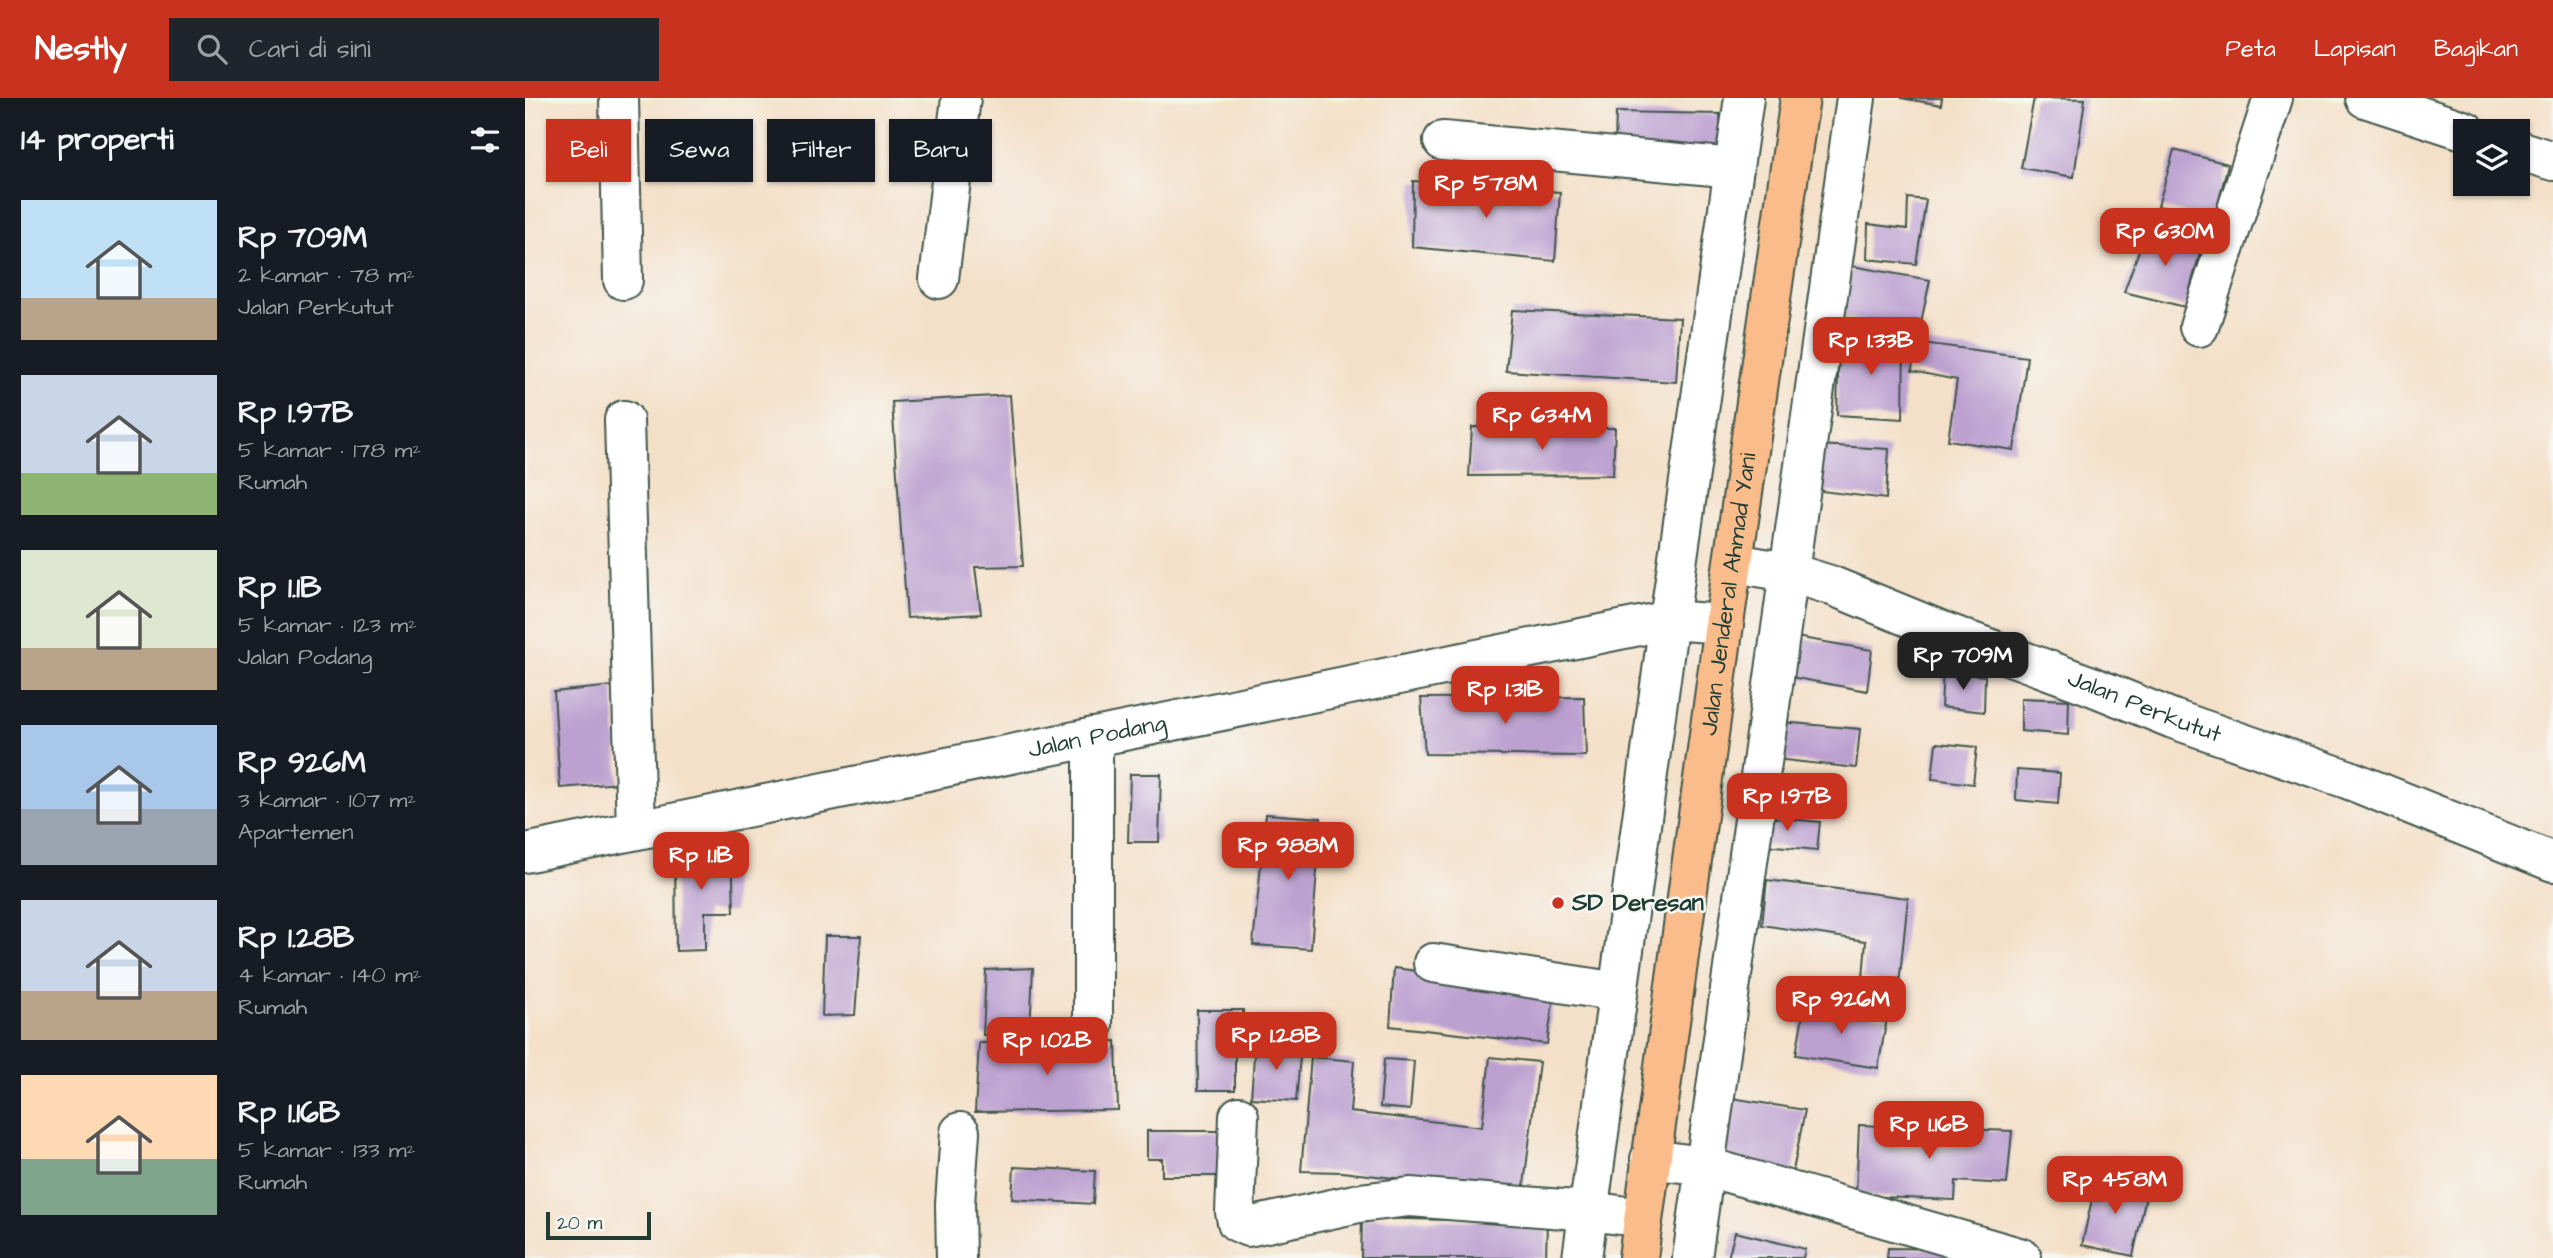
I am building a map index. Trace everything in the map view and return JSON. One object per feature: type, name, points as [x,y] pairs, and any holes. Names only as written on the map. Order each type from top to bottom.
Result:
[{"type":"main road","name":"Jalan Jenderal Ahmad Yani","points":[[1638,1258],[1724,624],[1800,98]]},
{"type":"street","points":[[619,98],[623,280]]},
{"type":"street","points":[[939,279],[961,98]]},
{"type":"street","points":[[1582,1258],[1744,98]]},
{"type":"street","points":[[1692,1258],[1856,98]]},
{"type":"street","points":[[2199,327],[2273,98]]},
{"type":"street","points":[[2365,98],[2453,127]]},
{"type":"street","points":[[1443,141],[1734,168]]},
{"type":"street","points":[[2530,153],[2553,162]]},
{"type":"street","points":[[624,420],[636,829]]},
{"type":"street","name":"Jalan Perkutut","points":[[1734,563],[1788,572],[1830,585],[2173,719],[2347,779],[2553,862]]},
{"type":"street","name":"Jalan Podang","points":[[525,853],[1669,620],[1724,624]]},
{"type":"street","points":[[1093,737],[1093,1025]]},
{"type":"street","points":[[1433,963],[1618,992]]},
{"type":"street","points":[[1239,1116],[1235,1212],[1237,1222],[1248,1227],[1386,1198],[1410,1197],[1643,1218]]},
{"type":"street","points":[[956,1258],[955,1204],[960,1132]]},
{"type":"street","points":[[1650,1159],[1704,1166],[2022,1258]]},
{"type":"building","points":[[1901,98],[1942,98],[1941,105]]},
{"type":"building","points":[[2034,98],[2085,99],[2074,177],[2021,168]]},
{"type":"building","points":[[1616,112],[1720,114],[1722,151],[1615,147]]},
{"type":"building","points":[[2174,150],[2228,164],[2214,220],[2158,206]]},
{"type":"building","points":[[1413,181],[1560,192],[1555,261],[1412,247]]},
{"type":"building","points":[[1908,198],[1926,200],[1916,264],[1867,259],[1868,224],[1907,229]]},
{"type":"building","points":[[2147,228],[2203,242],[2185,307],[2124,292]]},
{"type":"building","points":[[1852,266],[1930,280],[1919,332],[1844,317]]},
{"type":"building","points":[[1512,310],[1680,318],[1676,382],[1506,371]]},
{"type":"building","points":[[1839,335],[1904,337],[1903,419],[1837,415]]},
{"type":"building","points":[[1915,342],[2027,357],[2014,450],[1948,440],[1957,380],[1912,371]]},
{"type":"building","points":[[1010,395],[1023,566],[975,567],[981,614],[907,618],[892,402]]},
{"type":"building","points":[[1472,427],[1615,428],[1613,475],[1469,476]]},
{"type":"building","points":[[1817,445],[1889,449],[1886,499],[1813,490]]},
{"type":"building","points":[[1790,636],[1872,650],[1867,691],[1785,676]]},
{"type":"building","points":[[1943,672],[1985,676],[1984,712],[1941,707]]},
{"type":"building","points":[[613,686],[619,783],[560,788],[554,692]]},
{"type":"building","points":[[1584,697],[1586,756],[1425,754],[1421,698]]},
{"type":"building","points":[[2021,698],[2069,700],[2068,735],[2021,731]]},
{"type":"building","points":[[1781,722],[1860,729],[1856,768],[1776,759]]},
{"type":"building","points":[[1936,743],[1977,747],[1973,784],[1932,779]]},
{"type":"building","points":[[2017,770],[2060,773],[2058,804],[2016,800]]},
{"type":"building","points":[[1130,774],[1161,774],[1159,842],[1128,842]]},
{"type":"building","points":[[1266,814],[1321,818],[1311,949],[1253,945]]},
{"type":"building","points":[[1757,816],[1820,822],[1817,850],[1754,844]]},
{"type":"building","points":[[732,846],[734,912],[705,912],[705,950],[676,951],[675,850]]},
{"type":"building","points":[[1767,880],[1908,898],[1899,985],[1863,978],[1866,941],[1762,925]]},
{"type":"building","points":[[825,936],[861,936],[855,1015],[822,1016]]},
{"type":"building","points":[[1033,968],[1030,1033],[983,1035],[986,970]]},
{"type":"building","points":[[1394,968],[1555,989],[1547,1044],[1390,1026]]},
{"type":"building","points":[[1805,1003],[1887,1018],[1878,1068],[1796,1055]]},
{"type":"building","points":[[1197,1010],[1243,1010],[1243,1042],[1235,1042],[1235,1090],[1198,1090]]},
{"type":"building","points":[[1116,1041],[1118,1110],[975,1112],[979,1043]]},
{"type":"building","points":[[1255,1043],[1301,1046],[1296,1101],[1251,1098]]},
{"type":"building","points":[[1311,1057],[1354,1061],[1350,1112],[1482,1127],[1490,1057],[1539,1062],[1523,1193],[1342,1172],[1301,1171]]},
{"type":"building","points":[[1384,1059],[1414,1061],[1410,1110],[1380,1107]]},
{"type":"building","points":[[1726,1097],[1805,1110],[1792,1176],[1711,1158]]},
{"type":"building","points":[[1859,1125],[2012,1131],[2007,1184],[1956,1181],[1955,1200],[1856,1196]]},
{"type":"building","points":[[1147,1131],[1225,1131],[1225,1176],[1162,1176],[1162,1159],[1147,1159]]},
{"type":"building","points":[[1014,1167],[1095,1171],[1093,1204],[1012,1199]]},
{"type":"building","points":[[2097,1176],[2148,1187],[2133,1256],[2082,1245]]},
{"type":"building","points":[[1362,1218],[1547,1222],[1546,1258],[1361,1258]]},
{"type":"building","points":[[1735,1232],[1805,1249],[1803,1258],[1728,1258]]},
{"type":"building","points":[[1888,1248],[1949,1249],[1949,1258],[1887,1258]]},
{"type":"place","name":"SD Deresan","points":[[1558,903]]}]
